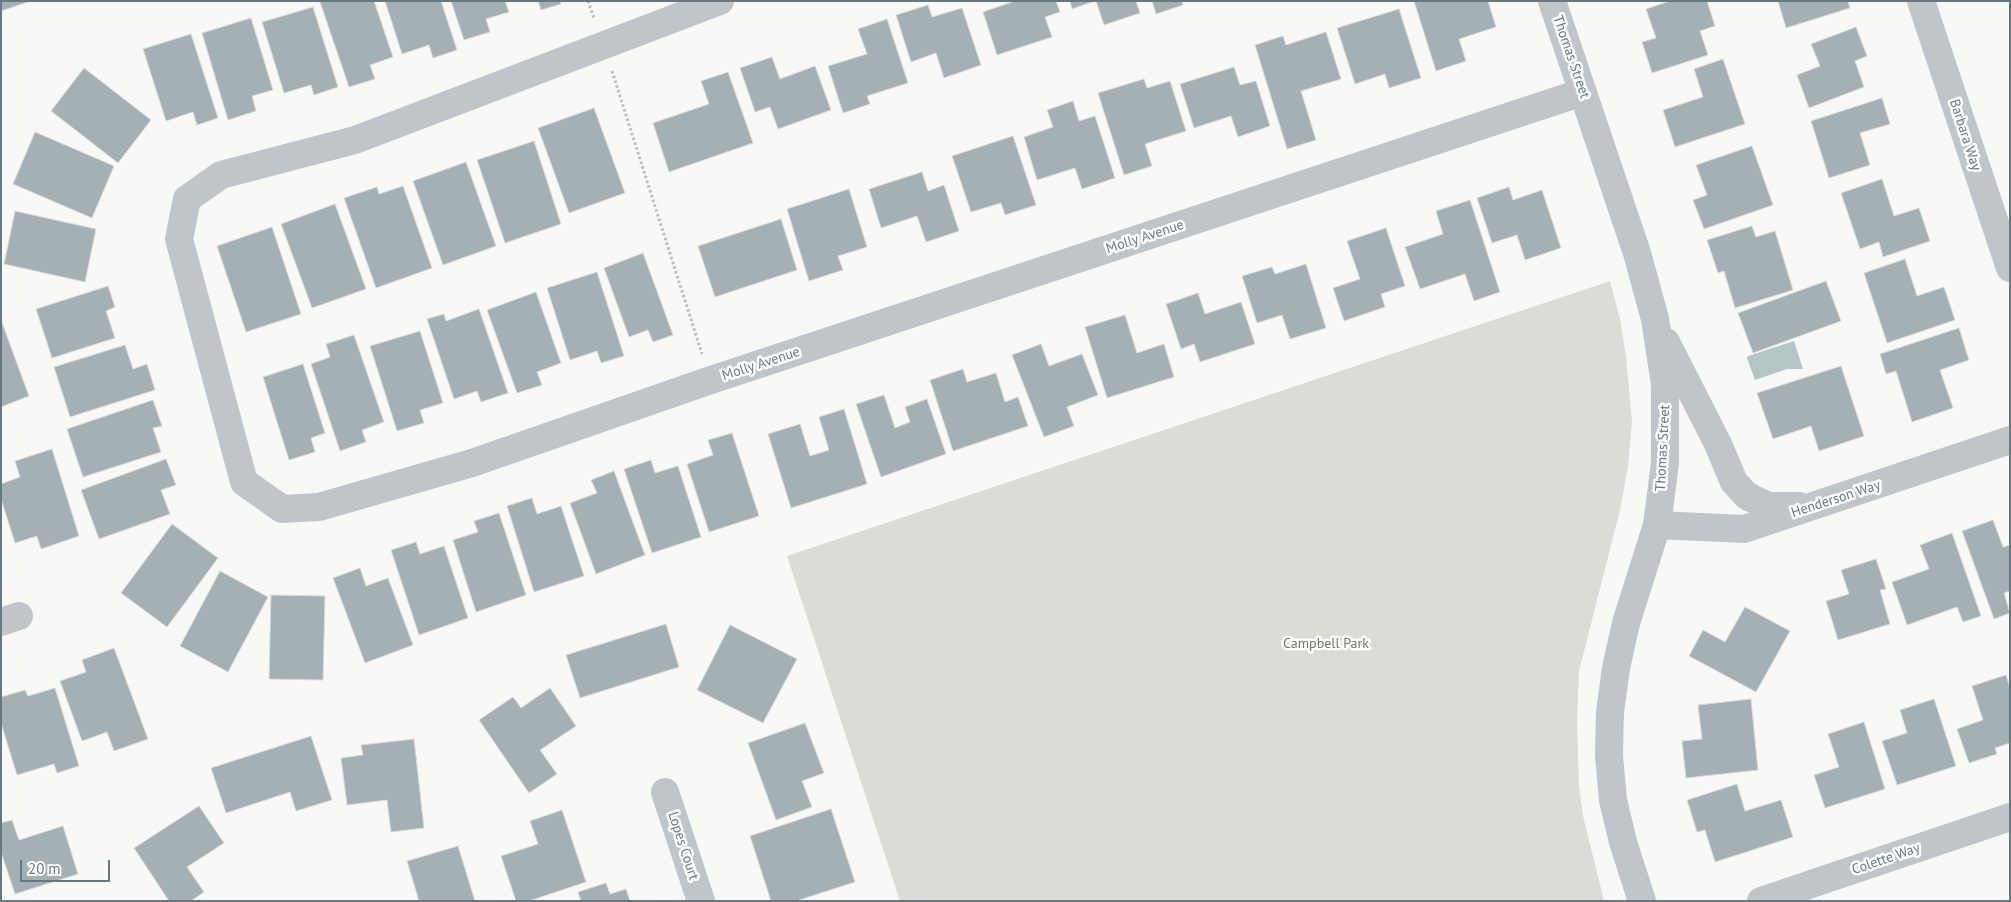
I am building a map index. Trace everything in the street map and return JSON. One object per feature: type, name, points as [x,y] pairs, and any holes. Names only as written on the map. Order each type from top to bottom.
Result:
[{"type":"street","name":"Molly Avenue","points":[[720,1],[355,140],[221,175],[188,199],[179,239],[244,482],[282,509],[319,507],[472,463],[708,381],[1583,92]]},
{"type":"street","name":"Thomas Street","points":[[1552,1],[1637,253],[1655,319],[1665,384],[1665,463],[1657,525],[1626,623],[1616,668],[1608,756],[1612,800],[1642,901]]},
{"type":"street","name":"Barbara Way","points":[[1921,1],[2010,268]]},
{"type":"street","points":[[1655,319],[1718,444],[1734,482],[1747,496],[1768,506],[1813,507]]},
{"type":"street","name":"Henderson Way","points":[[1657,525],[1744,529],[2010,440]]},
{"type":"street","name":"Lopes Court","points":[[665,792],[701,901]]},
{"type":"street","name":"Colette Way","points":[[1761,901],[2008,825]]},
{"type":"path","points":[[603,44],[702,352],[708,381]]},
{"type":"green space","name":"Campbell Park","points":[[1610,281],[1620,319],[1626,357],[1632,421],[1628,466],[1620,510],[1579,671],[1577,720],[1579,785],[1583,816],[1604,901],[900,901],[787,556]]},
{"type":"shaded area","points":[[1794,341],[1803,369],[1787,369],[1755,380],[1747,358],[1748,356]]},
{"type":"building","points":[[1,1],[31,1],[1,11]]},
{"type":"building","points":[[374,1],[393,57],[370,65],[375,79],[349,87],[320,2]]},
{"type":"building","points":[[385,1],[441,1],[457,50],[433,58],[429,45],[402,54]]},
{"type":"building","points":[[451,1],[505,1],[509,12],[486,19],[490,32],[464,40]]},
{"type":"building","points":[[538,1],[560,1],[561,4],[541,10]]},
{"type":"building","points":[[1015,1],[1056,1],[1060,12],[1045,17],[1052,37],[997,55],[983,12]]},
{"type":"building","points":[[1070,1],[1095,1],[1072,9]]},
{"type":"building","points":[[1096,1],[1136,1],[1140,13],[1104,25]]},
{"type":"building","points":[[1152,1],[1182,1],[1183,5],[1156,14]]},
{"type":"building","points":[[1414,1],[1488,1],[1496,27],[1459,39],[1466,61],[1436,71]]},
{"type":"building","points":[[1670,1],[1707,1],[1715,26],[1700,31],[1708,55],[1652,73],[1642,42],[1656,38],[1646,9]]},
{"type":"building","points":[[1778,1],[1848,1],[1850,8],[1786,28]]},
{"type":"building","points":[[928,5],[932,17],[962,8],[981,65],[944,78],[936,53],[911,62],[896,15]]},
{"type":"building","points":[[313,7],[338,87],[314,95],[311,85],[284,93],[262,22]]},
{"type":"building","points":[[1399,9],[1421,78],[1389,88],[1385,74],[1355,84],[1337,28]]},
{"type":"building","points":[[251,18],[273,90],[252,96],[256,111],[228,120],[202,33]]},
{"type":"building","points":[[887,19],[908,83],[867,96],[870,104],[843,113],[828,66],[867,54],[858,29]]},
{"type":"building","points":[[1856,27],[1867,56],[1855,61],[1864,87],[1809,108],[1797,75],[1820,66],[1811,44]]},
{"type":"building","points":[[1326,32],[1341,79],[1301,91],[1316,140],[1287,149],[1255,45],[1283,36],[1286,45]]},
{"type":"building","points":[[191,34],[218,118],[197,125],[193,112],[166,121],[143,49]]},
{"type":"building","points":[[772,57],[780,79],[815,66],[831,110],[778,129],[770,107],[755,112],[740,68]]},
{"type":"building","points":[[1723,59],[1745,124],[1675,147],[1663,110],[1703,97],[1694,69]]},
{"type":"building","points":[[1234,67],[1240,85],[1256,81],[1270,126],[1238,137],[1231,116],[1194,128],[1180,84]]},
{"type":"building","points":[[84,68],[151,120],[118,163],[51,111]]},
{"type":"building","points":[[728,72],[753,143],[669,172],[653,123],[709,104],[701,81]]},
{"type":"building","points":[[1144,79],[1147,88],[1170,81],[1186,131],[1145,144],[1152,166],[1124,175],[1098,93]]},
{"type":"building","points":[[1882,98],[1890,124],[1860,133],[1870,165],[1829,178],[1811,121]]},
{"type":"building","points":[[1073,101],[1079,121],[1095,116],[1115,178],[1082,189],[1075,168],[1037,180],[1024,137],[1053,127],[1047,110]]},
{"type":"building","points":[[594,108],[625,193],[569,213],[538,128]]},
{"type":"building","points":[[35,132],[114,166],[92,218],[13,184]]},
{"type":"building","points":[[1013,136],[1036,205],[1005,215],[1001,203],[971,212],[952,156]]},
{"type":"building","points":[[534,141],[561,224],[505,243],[477,160]]},
{"type":"building","points":[[1752,146],[1773,205],[1704,229],[1693,200],[1707,195],[1696,165]]},
{"type":"building","points":[[466,162],[496,246],[443,265],[413,181]]},
{"type":"building","points":[[922,172],[928,191],[944,185],[959,231],[926,242],[917,216],[881,228],[869,189]]},
{"type":"building","points":[[1882,179],[1894,216],[1919,208],[1930,241],[1883,257],[1879,242],[1860,249],[1841,193]]},
{"type":"building","points":[[403,186],[432,268],[376,288],[344,198],[377,187],[379,194]]},
{"type":"building","points":[[1509,187],[1513,200],[1542,190],[1561,248],[1525,260],[1517,235],[1492,243],[1477,198]]},
{"type":"building","points":[[849,189],[867,247],[838,256],[843,270],[809,281],[787,209]]},
{"type":"building","points":[[1470,200],[1500,292],[1474,301],[1465,274],[1420,289],[1405,247],[1443,234],[1436,211]]},
{"type":"building","points":[[335,204],[366,289],[312,308],[281,224]]},
{"type":"building","points":[[15,211],[96,229],[85,282],[4,264]]},
{"type":"building","points":[[781,219],[797,270],[715,297],[698,246]]},
{"type":"building","points":[[1752,226],[1756,237],[1775,231],[1793,290],[1735,308],[1724,271],[1718,273],[1707,240]]},
{"type":"building","points":[[272,227],[301,314],[246,332],[217,246]]},
{"type":"building","points":[[1386,228],[1405,286],[1381,294],[1385,307],[1344,321],[1333,288],[1360,279],[1347,241]]},
{"type":"building","points":[[643,253],[673,335],[653,342],[648,330],[629,337],[604,268]]},
{"type":"building","points":[[1905,259],[1917,296],[1944,287],[1955,320],[1887,343],[1864,273]]},
{"type":"building","points":[[1306,264],[1326,328],[1290,339],[1282,315],[1257,323],[1242,276],[1272,267],[1275,274]]},
{"type":"building","points":[[597,272],[624,356],[601,363],[597,351],[570,360],[547,288]]},
{"type":"building","points":[[1826,281],[1841,321],[1753,353],[1738,313]]},
{"type":"building","points":[[108,286],[115,307],[106,311],[115,338],[52,358],[36,309]]},
{"type":"building","points":[[536,292],[561,363],[537,372],[542,385],[517,393],[487,310]]},
{"type":"building","points":[[1198,293],[1205,314],[1241,302],[1255,344],[1200,362],[1194,344],[1181,349],[1166,304]]},
{"type":"building","points":[[479,309],[508,393],[481,402],[477,391],[454,399],[427,319],[444,314],[446,321]]},
{"type":"building","points":[[1125,315],[1137,353],[1164,344],[1174,377],[1107,398],[1085,327]]},
{"type":"building","points":[[1,320],[29,396],[1,407]]},
{"type":"building","points":[[1959,328],[1969,360],[1940,370],[1953,408],[1912,422],[1896,371],[1886,374],[1880,354]]},
{"type":"building","points":[[420,331],[443,403],[420,410],[424,423],[397,431],[370,346]]},
{"type":"building","points":[[354,335],[384,422],[362,430],[366,442],[340,451],[311,364],[330,357],[326,344]]},
{"type":"building","points":[[1041,344],[1049,366],[1082,354],[1098,395],[1067,407],[1074,426],[1044,437],[1012,355]]},
{"type":"building","points":[[125,345],[133,369],[147,364],[155,390],[70,417],[54,367]]},
{"type":"building","points":[[303,364],[325,433],[311,438],[315,452],[289,460],[263,377]]},
{"type":"building","points":[[1841,366],[1864,436],[1819,451],[1811,426],[1773,439],[1757,393]]},
{"type":"building","points":[[963,369],[967,382],[996,373],[1005,402],[1018,397],[1028,426],[953,451],[930,380]]},
{"type":"building","points":[[884,395],[895,428],[910,422],[905,407],[927,399],[946,454],[881,477],[856,404]]},
{"type":"building","points":[[153,400],[162,426],[153,428],[161,452],[83,477],[67,429]]},
{"type":"building","points":[[844,409],[867,484],[791,508],[768,434],[800,424],[810,456],[829,450],[819,417]]},
{"type":"building","points":[[732,433],[759,516],[709,532],[687,464],[713,455],[708,440]]},
{"type":"building","points":[[52,449],[79,536],[41,549],[37,536],[15,543],[1,499],[1,484],[20,477],[15,461]]},
{"type":"building","points":[[166,459],[176,485],[161,490],[170,514],[99,539],[81,490]]},
{"type":"building","points":[[651,460],[655,473],[678,466],[701,537],[652,553],[624,469]]},
{"type":"building","points":[[614,471],[645,555],[596,574],[570,503],[597,493],[591,480]]},
{"type":"building","points":[[532,498],[537,514],[561,506],[584,576],[534,592],[507,506]]},
{"type":"building","points":[[499,513],[526,595],[476,612],[453,540],[478,532],[474,521]]},
{"type":"building","points":[[1993,520],[2003,547],[2010,545],[2010,591],[2004,593],[2010,613],[1994,619],[1962,531]]},
{"type":"building","points":[[172,524],[218,558],[167,627],[121,593]]},
{"type":"building","points":[[1952,533],[1981,616],[1963,622],[1957,607],[1907,625],[1892,582],[1929,569],[1920,545]]},
{"type":"building","points":[[416,542],[420,554],[444,546],[468,618],[419,635],[391,550]]},
{"type":"building","points":[[1876,559],[1886,589],[1880,590],[1890,624],[1838,640],[1826,601],[1849,594],[1841,570]]},
{"type":"building","points":[[360,568],[366,586],[388,578],[413,645],[365,663],[333,578]]},
{"type":"building","points":[[220,571],[268,597],[228,672],[180,646]]},
{"type":"building","points":[[271,595],[325,596],[323,680],[269,679]]},
{"type":"building","points":[[1745,607],[1790,631],[1756,692],[1689,656],[1703,630],[1725,642]]},
{"type":"building","points":[[666,624],[679,667],[580,698],[566,655]]},
{"type":"building","points":[[730,625],[797,659],[763,723],[697,690]]},
{"type":"building","points":[[114,648],[148,739],[114,751],[107,732],[82,741],[60,681],[86,672],[82,660]]},
{"type":"building","points":[[2006,675],[2010,688],[2010,743],[1995,748],[1997,754],[1969,763],[1957,729],[1983,720],[1972,686]]},
{"type":"building","points":[[55,688],[79,766],[57,773],[54,764],[17,775],[1,723],[1,697],[25,690],[28,696]]},
{"type":"building","points":[[550,688],[576,726],[540,750],[557,774],[529,793],[479,720],[513,697],[521,708]]},
{"type":"building","points":[[1751,699],[1758,770],[1686,778],[1682,741],[1702,739],[1698,705]]},
{"type":"building","points":[[1934,699],[1956,766],[1897,785],[1882,741],[1907,733],[1900,710]]},
{"type":"building","points":[[1864,722],[1885,789],[1825,808],[1814,775],[1839,767],[1828,734]]},
{"type":"building","points":[[805,723],[824,773],[802,781],[812,807],[776,820],[748,743]]},
{"type":"building","points":[[311,736],[332,800],[296,811],[290,792],[226,813],[211,768]]},
{"type":"building","points":[[414,739],[424,828],[391,832],[387,800],[347,805],[341,758],[363,755],[361,745]]},
{"type":"building","points":[[1737,784],[1745,811],[1781,800],[1793,837],[1715,862],[1705,830],[1697,832],[1687,800]]},
{"type":"building","points":[[199,806],[224,843],[187,867],[204,892],[191,901],[169,901],[134,848]]},
{"type":"building","points":[[831,809],[855,882],[796,901],[771,901],[750,836]]},
{"type":"building","points":[[562,810],[586,882],[529,901],[516,901],[501,856],[538,844],[530,821]]},
{"type":"building","points":[[12,820],[19,840],[63,826],[78,874],[15,894],[1,852],[1,823]]},
{"type":"building","points":[[458,846],[475,901],[419,901],[407,861]]},
{"type":"building","points":[[606,883],[610,894],[626,889],[630,901],[581,901],[578,892]]}]
